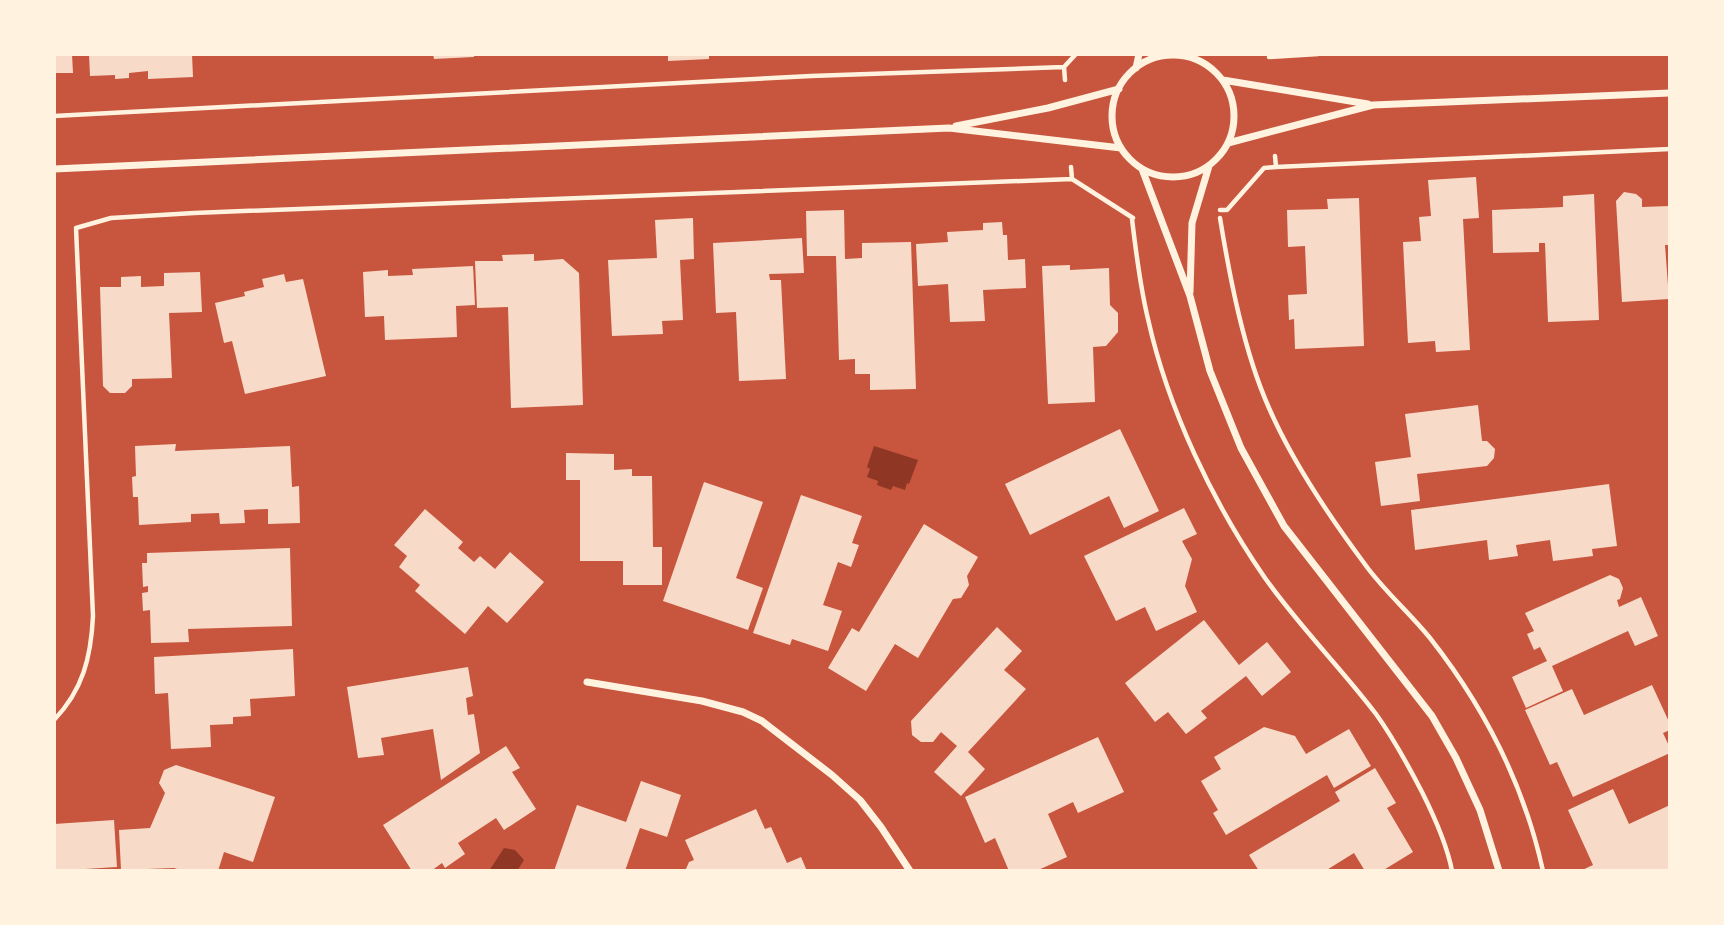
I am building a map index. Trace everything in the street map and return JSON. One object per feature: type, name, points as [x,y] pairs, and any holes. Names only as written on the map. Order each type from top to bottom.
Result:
[{"type":"street","points":[[1136,68],[1139,54]]},
{"type":"street","points":[[1203,54],[1207,65]]},
{"type":"street","points":[[1142,169],[1158,175],[1176,177],[1194,174],[1209,166],[1228,143],[1234,111],[1231,94],[1223,80],[1207,65],[1190,57],[1171,55],[1153,59],[1136,68],[1126,77],[1119,89],[1112,109],[1113,130],[1121,148],[1142,169],[1190,296],[1210,371],[1241,448],[1261,487],[1284,526],[1316,570],[1432,716],[1456,758],[1480,810],[1499,871]]},
{"type":"street","points":[[1223,80],[1373,105],[1670,93]]},
{"type":"street","points":[[54,169],[949,128],[1048,108],[1119,89]]},
{"type":"street","points":[[1228,143],[1373,105]]},
{"type":"street","points":[[949,128],[1121,148]]},
{"type":"street","points":[[1190,296],[1192,223],[1209,166]]},
{"type":"street","points":[[587,682],[702,701],[743,712],[761,721],[860,800],[910,871]]},
{"type":"path","points":[[54,116],[811,76],[1064,67],[1076,54]]},
{"type":"path","points":[[1269,57],[1318,54]]},
{"type":"path","points":[[1064,67],[1065,80]]},
{"type":"path","points":[[1209,211],[1227,210],[1264,168],[1670,149]]},
{"type":"path","points":[[1275,152],[1276,167]]},
{"type":"path","points":[[1071,167],[1072,179]]},
{"type":"path","points":[[54,720],[79,689],[93,616],[76,228],[111,218],[208,213],[1072,179],[1132,218],[1142,216]]},
{"type":"path","points":[[1219,210],[1234,293],[1269,408],[1319,496],[1365,564],[1462,680],[1496,738],[1523,800],[1542,871]]},
{"type":"shaded area","points":[[874,446],[918,460],[905,490],[893,486],[891,490],[877,485],[878,481],[867,477],[870,469],[867,467]]},
{"type":"shaded area","points":[[504,848],[515,850],[524,860],[517,871],[489,871]]},
{"type":"building","points":[[54,54],[72,54],[73,73],[54,73]]},
{"type":"building","points":[[89,54],[192,54],[193,77],[148,79],[148,71],[129,73],[129,78],[115,79],[115,75],[90,76]]},
{"type":"building","points":[[433,54],[474,54],[474,57],[434,59]]},
{"type":"building","points":[[668,54],[709,54],[709,59],[668,61]]},
{"type":"building","points":[[1476,177],[1479,218],[1463,219],[1470,350],[1436,352],[1435,341],[1408,343],[1403,242],[1421,241],[1419,217],[1431,216],[1428,180]]},
{"type":"building","points":[[1624,192],[1636,194],[1642,199],[1642,207],[1670,206],[1670,245],[1665,245],[1669,299],[1622,302],[1616,201]]},
{"type":"building","points":[[1594,194],[1599,320],[1548,322],[1545,243],[1539,243],[1539,252],[1493,253],[1492,210],[1563,207],[1563,196]]},
{"type":"building","points":[[1359,198],[1364,346],[1295,349],[1294,319],[1289,320],[1288,295],[1307,294],[1305,246],[1288,247],[1287,210],[1328,209],[1327,199]]},
{"type":"building","points":[[844,210],[845,259],[862,258],[862,243],[911,242],[916,389],[870,390],[870,374],[855,374],[855,359],[839,360],[836,256],[807,256],[806,211]]},
{"type":"building","points":[[693,218],[694,259],[680,260],[683,320],[662,321],[663,334],[612,336],[608,260],[657,258],[655,220]]},
{"type":"building","points":[[1002,222],[1003,235],[1007,235],[1008,260],[1025,259],[1026,288],[983,290],[985,321],[950,322],[948,284],[918,286],[916,244],[948,242],[947,232],[983,230],[983,223]]},
{"type":"building","points":[[802,238],[804,273],[769,274],[770,280],[781,280],[786,379],[739,381],[736,312],[716,313],[713,243]]},
{"type":"building","points":[[534,254],[534,261],[563,259],[579,273],[583,405],[511,408],[508,307],[477,308],[475,261],[503,261],[502,255]]},
{"type":"building","points":[[1070,265],[1070,270],[1109,268],[1110,305],[1118,313],[1118,332],[1106,346],[1093,347],[1095,402],[1048,404],[1042,266]]},
{"type":"building","points":[[473,266],[475,305],[456,306],[457,337],[385,340],[384,316],[365,317],[363,272],[388,270],[388,276],[413,275],[412,269]]},
{"type":"building","points":[[200,272],[202,312],[169,313],[172,378],[132,379],[132,386],[125,393],[110,393],[103,386],[100,287],[121,287],[121,277],[141,276],[141,287],[164,286],[164,273]]},
{"type":"building","points":[[284,274],[286,282],[303,279],[326,376],[245,394],[232,341],[224,343],[215,303],[245,296],[244,292],[264,287],[262,279]]},
{"type":"building","points":[[1478,405],[1482,441],[1487,441],[1495,449],[1494,458],[1487,466],[1417,474],[1420,501],[1381,506],[1375,462],[1411,457],[1405,414]]},
{"type":"building","points":[[1120,429],[1159,511],[1124,528],[1109,496],[1030,535],[1005,484]]},
{"type":"building","points":[[176,444],[175,451],[290,446],[292,487],[299,486],[300,523],[268,524],[268,509],[244,510],[245,523],[220,524],[219,513],[191,514],[191,522],[139,525],[138,497],[133,497],[132,477],[136,476],[135,446]]},
{"type":"building","points":[[566,453],[614,454],[614,470],[632,469],[632,476],[652,476],[653,547],[662,547],[662,585],[623,585],[623,561],[580,561],[580,480],[566,480]]},
{"type":"building","points":[[704,482],[763,502],[736,578],[763,588],[748,630],[663,601]]},
{"type":"building","points":[[1609,484],[1617,546],[1592,549],[1593,556],[1553,561],[1550,540],[1516,545],[1518,556],[1489,560],[1487,540],[1415,550],[1411,510]]},
{"type":"building","points":[[801,495],[862,516],[852,543],[859,545],[851,567],[838,562],[823,605],[842,611],[828,651],[792,639],[790,645],[753,633]]},
{"type":"building","points":[[1184,508],[1197,534],[1182,541],[1192,559],[1185,586],[1197,612],[1156,631],[1145,607],[1116,621],[1084,556]]},
{"type":"building","points":[[425,509],[463,542],[458,548],[474,562],[480,556],[495,569],[510,552],[544,582],[507,623],[488,606],[465,634],[415,591],[420,585],[399,567],[407,556],[394,545]]},
{"type":"building","points":[[924,524],[978,557],[967,576],[969,585],[961,598],[953,599],[918,658],[895,644],[866,691],[828,668],[852,628],[859,632]]},
{"type":"building","points":[[290,548],[292,626],[188,629],[189,642],[151,643],[150,610],[143,611],[142,593],[148,592],[148,586],[143,587],[142,563],[147,563],[147,553]]},
{"type":"building","points":[[1610,575],[1619,579],[1623,588],[1620,599],[1617,600],[1619,607],[1641,597],[1658,636],[1635,646],[1628,631],[1552,666],[1563,691],[1526,708],[1512,677],[1547,661],[1540,647],[1534,650],[1527,634],[1534,631],[1525,613]]},
{"type":"building","points":[[1204,620],[1239,665],[1267,642],[1291,672],[1262,696],[1246,676],[1201,711],[1207,718],[1186,734],[1168,712],[1155,722],[1125,683]]},
{"type":"building","points":[[997,627],[1022,651],[1004,670],[1026,689],[968,752],[985,769],[961,796],[934,772],[957,746],[941,732],[933,742],[921,742],[912,735],[911,721]]},
{"type":"building","points":[[293,649],[295,696],[250,699],[251,716],[233,717],[233,724],[210,725],[211,747],[171,749],[168,693],[155,694],[154,657]]},
{"type":"building","points":[[468,667],[473,696],[466,698],[468,715],[474,714],[480,753],[441,780],[433,729],[381,738],[384,755],[358,758],[347,687]]},
{"type":"building","points":[[1652,685],[1670,724],[1670,730],[1663,733],[1670,753],[1573,797],[1557,762],[1550,765],[1525,710],[1572,689],[1584,715]]},
{"type":"building","points":[[1264,727],[1295,736],[1306,754],[1349,729],[1371,766],[1334,788],[1327,775],[1226,835],[1213,813],[1218,810],[1201,781],[1221,769],[1214,757]]},
{"type":"building","points":[[1098,737],[1124,792],[1078,813],[1073,802],[1048,814],[1067,857],[1036,871],[1009,871],[995,838],[985,843],[965,797]]},
{"type":"building","points":[[506,746],[520,768],[512,772],[536,809],[504,830],[496,818],[458,843],[465,854],[445,868],[442,863],[431,871],[412,871],[383,825]]},
{"type":"building","points":[[176,765],[275,797],[253,862],[224,852],[218,871],[183,871],[174,868],[121,870],[119,830],[150,828],[165,793],[159,783],[164,770]]},
{"type":"building","points":[[1375,768],[1396,803],[1387,808],[1413,852],[1382,871],[1365,871],[1354,853],[1325,871],[1259,871],[1249,855],[1340,801],[1335,792]]},
{"type":"building","points":[[641,781],[681,795],[667,837],[640,828],[625,871],[554,871],[577,805],[626,822]]},
{"type":"building","points":[[1613,789],[1629,824],[1670,805],[1670,871],[1580,871],[1593,865],[1568,810]]},
{"type":"building","points":[[756,809],[765,829],[771,827],[787,863],[801,857],[807,871],[685,871],[689,862],[694,860],[685,840]]},
{"type":"building","points":[[114,820],[117,867],[54,871],[54,824]]}]
